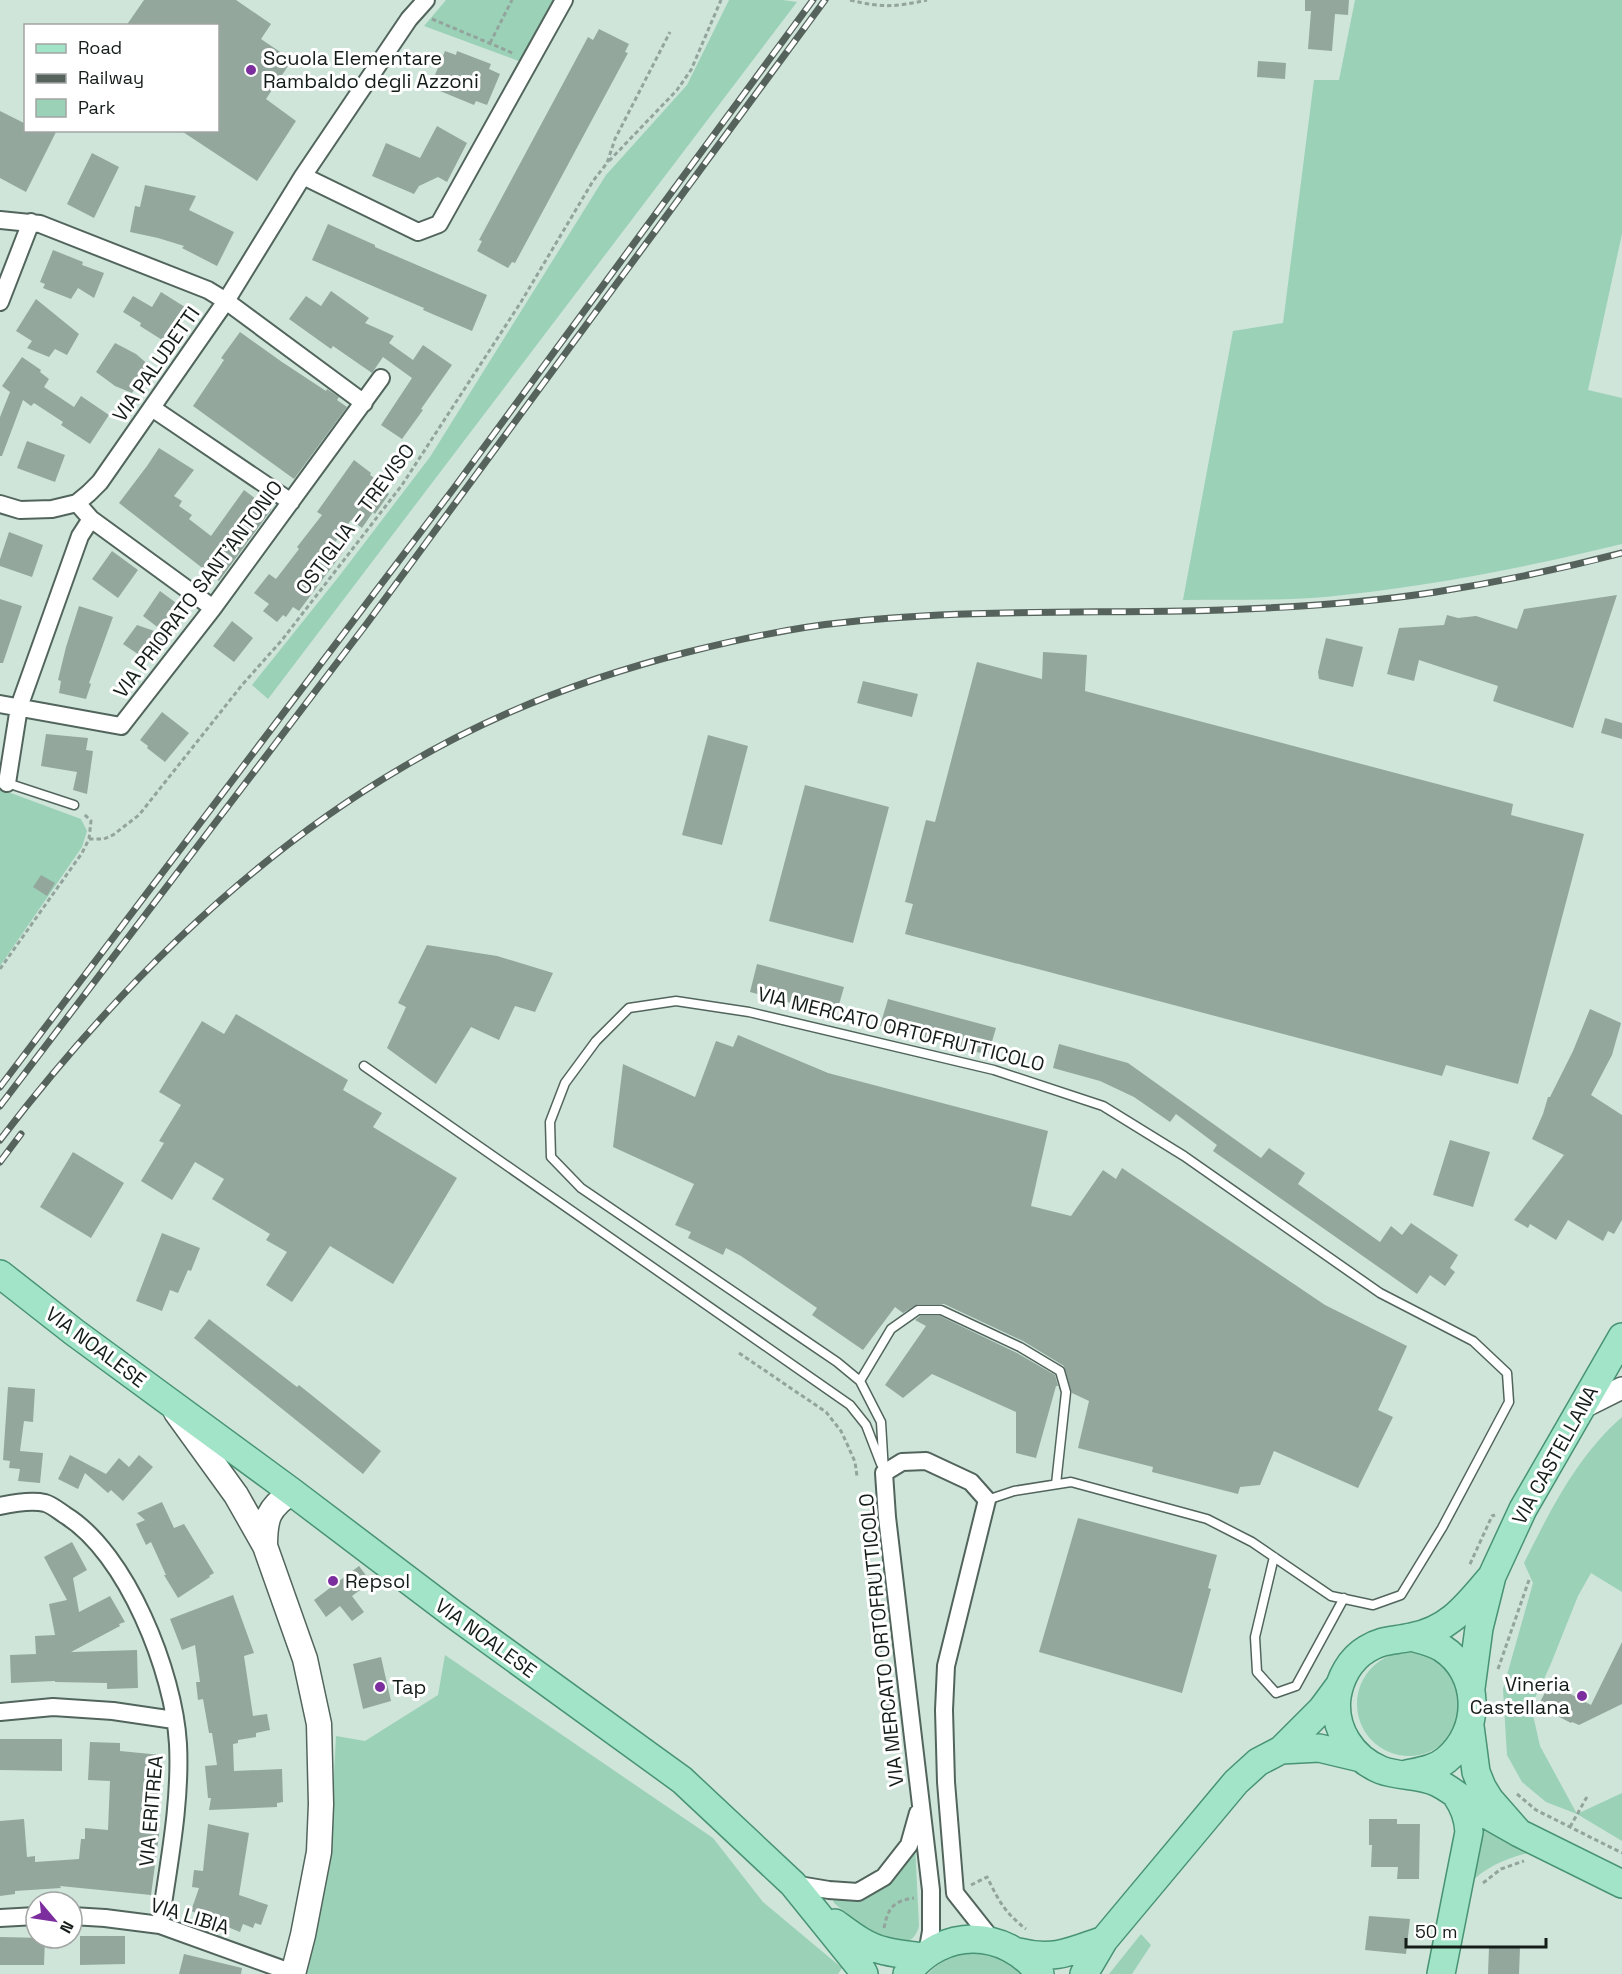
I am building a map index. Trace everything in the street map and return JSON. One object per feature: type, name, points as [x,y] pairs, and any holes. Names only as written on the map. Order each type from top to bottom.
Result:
[{"type":"main road","name":"VIA NOALESE","points":[[0,1274],[453,1614],[682,1780],[793,1884],[864,1974]]},
{"type":"main road","name":"VIA CASTELLANA","points":[[1622,1336],[1523,1509],[1481,1571],[1457,1616],[1438,1629],[1411,1637],[1388,1639],[1366,1649],[1349,1665],[1339,1686],[1336,1706],[1339,1725],[1347,1743],[1361,1758],[1382,1770],[1423,1777],[1437,1782],[1519,1833],[1622,1884]]},
{"type":"main road","points":[[169,1402],[236,1495],[265,1546],[305,1659],[319,1724],[321,1804],[319,1852],[293,1973]]},
{"type":"main road","points":[[265,1546],[265,1524],[270,1512],[279,1501],[292,1492]]},
{"type":"main road","name":"VIA CASTELLANA","points":[[1406,1774],[1427,1770],[1446,1760],[1460,1745],[1470,1726],[1473,1707],[1471,1688],[1479,1628],[1481,1571]]},
{"type":"main road","name":"VIA CASTELLANA","points":[[1411,1637],[1427,1641],[1449,1654],[1465,1672],[1471,1688]]},
{"type":"main road","points":[[1084,1974],[1104,1940],[1236,1782],[1258,1762],[1281,1750],[1322,1709],[1339,1686]]},
{"type":"main road","points":[[1470,1726],[1476,1772],[1482,1786],[1490,1800],[1519,1833]]},
{"type":"main road","points":[[1281,1750],[1319,1748],[1361,1758]]},
{"type":"main road","points":[[1441,1974],[1469,1832],[1465,1808],[1456,1795]]},
{"type":"main road","name":"VIA NOALESE","points":[[814,1909],[858,1940],[919,1962]]},
{"type":"main road","points":[[919,1962],[947,1943],[970,1939],[1024,1942],[1036,1957],[1058,1956],[1104,1940]]},
{"type":"main road","points":[[1024,1942],[1032,1964],[1040,1974]]},
{"type":"street","name":"VIA PALUDETTI","points":[[77,503],[100,482],[152,408],[226,301],[303,176],[409,19],[426,0]]},
{"type":"street","points":[[303,176],[418,232],[439,224],[564,0]]},
{"type":"street","points":[[0,220],[31,222],[208,290],[364,403]]},
{"type":"street","points":[[0,302],[31,222]]},
{"type":"street","name":"VIA PRIORATO SANT'ANTONIO","points":[[0,704],[121,726],[213,608],[381,378]]},
{"type":"street","points":[[152,408],[291,502]]},
{"type":"street","points":[[0,504],[20,510],[52,509],[77,503],[90,519],[213,608]]},
{"type":"street","points":[[7,783],[20,707],[80,536],[90,519]]},
{"type":"street","points":[[1580,1409],[1622,1388]]},
{"type":"street","name":"VIA MERCATO ORTOFRUTTICOLO","points":[[919,1962],[931,1931],[931,1898],[887,1517],[884,1473],[902,1462],[926,1461],[971,1482],[987,1500]]},
{"type":"street","points":[[987,1500],[946,1666],[944,1710],[946,1782],[955,1893],[993,1941]]},
{"type":"street","name":"VIA ERITREA","points":[[0,1506],[17,1503],[46,1503],[74,1520],[94,1539],[112,1562],[144,1616],[163,1667],[178,1744],[176,1808],[160,1925]]},
{"type":"street","points":[[0,1712],[53,1707],[113,1711],[174,1720]]},
{"type":"street","name":"VIA MERCATO ORTOFRUTTICOLO","points":[[793,1884],[858,1892],[884,1877],[909,1845],[921,1803]]},
{"type":"street","points":[[0,1918],[24,1917]]},
{"type":"street","name":"VIA LIBIA","points":[[84,1917],[160,1925],[293,1973]]},
{"type":"lane","points":[[7,783],[75,805]]},
{"type":"lane","name":"VIA MERCATO ORTOFRUTTICOLO","points":[[884,1473],[881,1422],[860,1381],[837,1362],[582,1188],[551,1157],[550,1122],[565,1083],[596,1041],[629,1008],[675,1001],[749,1012],[993,1071],[1103,1106],[1184,1156],[1380,1293],[1473,1341],[1507,1372],[1509,1402],[1442,1528],[1401,1595],[1373,1605],[1331,1596],[1252,1542],[1207,1519],[1071,1482],[1014,1491],[987,1500]]},
{"type":"lane","points":[[364,1066],[850,1405],[867,1425],[884,1473]]},
{"type":"lane","points":[[860,1381],[891,1329],[918,1310],[941,1311],[1020,1347],[1060,1371],[1066,1392],[1056,1484]]},
{"type":"lane","points":[[1274,1557],[1255,1637],[1257,1672],[1276,1693],[1296,1686],[1344,1598]]},
{"type":"path","points":[[490,43],[512,0]]},
{"type":"path","points":[[607,163],[677,90],[690,70],[722,0]]},
{"type":"path","points":[[850,0],[872,5],[897,6],[927,0]]},
{"type":"path","points":[[428,19],[530,60]]},
{"type":"path","name":"OSTIGLIA – TREVISO","points":[[89,839],[104,839],[113,835],[139,815],[242,685],[282,640],[395,495],[521,302],[593,181],[607,163],[615,139],[670,32]]},
{"type":"path","points":[[0,969],[82,853],[89,839],[91,821],[75,805]]},
{"type":"path","points":[[739,1353],[826,1412],[841,1431],[855,1462],[857,1476]]},
{"type":"path","points":[[1481,1571],[1492,1516],[1523,1509]]},
{"type":"path","points":[[864,1530],[892,1735]]},
{"type":"path","points":[[1498,1670],[1529,1580]]},
{"type":"path","points":[[1510,1788],[1536,1810],[1622,1853]]},
{"type":"path","points":[[1570,1827],[1588,1795]]},
{"type":"path","points":[[1578,1862],[1591,1838]]},
{"type":"path","points":[[1482,1884],[1501,1869],[1533,1860]]},
{"type":"path","points":[[955,1893],[987,1877],[1024,1942]]},
{"type":"path","points":[[875,1948],[882,1939],[887,1913],[893,1905],[904,1899],[931,1898]]},
{"type":"green space","points":[[446,0],[559,0],[524,63],[424,26]]},
{"type":"green space","points":[[729,0],[797,2],[268,699],[252,685],[430,457],[606,175],[687,85]]},
{"type":"green space","points":[[1355,0],[1622,0],[1622,234],[1588,390],[1622,398],[1622,544],[1474,576],[1362,593],[1290,599],[1183,600],[1233,331],[1283,323],[1314,80],[1339,80]]},
{"type":"green space","points":[[0,789],[81,819],[87,831],[82,847],[0,966]]},
{"type":"green space","points":[[1622,1417],[1622,1592],[1591,1573],[1578,1596],[1531,1706],[1540,1746],[1577,1814],[1546,1802],[1522,1782],[1507,1755],[1503,1689],[1533,1583],[1524,1563],[1555,1504],[1578,1467],[1591,1449]]},
{"type":"green space","points":[[1409,1652],[1429,1656],[1446,1667],[1457,1684],[1461,1704],[1457,1724],[1446,1741],[1429,1752],[1409,1756],[1389,1752],[1372,1741],[1361,1724],[1357,1704],[1361,1684],[1372,1667],[1389,1656]]},
{"type":"green space","points":[[445,1655],[713,1838],[763,1902],[842,1968],[838,1974],[301,1974],[329,1870],[336,1736],[365,1741],[438,1695]]},
{"type":"green space","points":[[1622,1793],[1622,1841],[1577,1814]]},
{"type":"green space","points":[[1480,1827],[1528,1853],[1496,1864],[1469,1884]]},
{"type":"green space","points":[[915,1845],[919,1926],[913,1938],[904,1942],[892,1941],[879,1936],[865,1928],[834,1903],[833,1900],[836,1898],[866,1896],[882,1889],[902,1869]]},
{"type":"green space","points":[[1141,1934],[1151,1945],[1132,1974],[1109,1974]]},
{"type":"green space","points":[[976,1951],[998,1955],[1024,1974],[928,1974],[950,1958]]},
{"type":"building","points":[[144,0],[236,0],[271,24],[261,39],[292,60],[266,99],[296,121],[257,181],[183,132],[219,132],[219,24],[127,24]]},
{"type":"building","points":[[1305,0],[1349,0],[1348,15],[1335,14],[1332,51],[1308,49],[1311,11],[1305,11]]},
{"type":"building","points":[[599,29],[629,44],[625,52],[628,53],[515,263],[512,262],[508,268],[477,251],[482,241],[479,240],[588,37],[593,40]]},
{"type":"building","points":[[445,51],[456,55],[457,51],[491,64],[489,69],[500,74],[487,105],[476,101],[474,105],[440,91],[442,86],[432,82]]},
{"type":"building","points":[[1258,61],[1286,63],[1285,79],[1257,77]]},
{"type":"building","points":[[0,111],[24,123],[24,132],[56,132],[26,192],[0,178]]},
{"type":"building","points":[[437,126],[467,143],[447,182],[438,177],[419,186],[414,194],[372,176],[386,143],[420,158]]},
{"type":"building","points":[[92,153],[119,167],[94,218],[67,204]]},
{"type":"building","points":[[145,185],[196,196],[189,210],[234,232],[217,266],[182,248],[184,246],[130,232],[135,206],[140,207]]},
{"type":"building","points":[[328,224],[375,247],[487,295],[472,331],[312,260]]},
{"type":"building","points":[[53,250],[104,273],[94,298],[78,288],[71,299],[43,288],[45,284],[40,282]]},
{"type":"building","points":[[331,291],[369,318],[365,323],[394,336],[389,343],[413,360],[423,345],[452,365],[402,439],[381,425],[412,378],[383,357],[372,373],[333,346],[331,349],[289,319],[306,296],[321,306]]},
{"type":"building","points":[[161,292],[188,309],[167,343],[123,312],[133,296],[152,307]]},
{"type":"building","points":[[36,299],[79,334],[67,355],[55,349],[49,357],[27,348],[32,341],[16,331]]},
{"type":"building","points":[[240,332],[326,391],[327,389],[339,397],[337,400],[347,407],[294,479],[193,406],[224,360],[221,358]]},
{"type":"building","points":[[115,343],[136,354],[150,366],[132,393],[115,386],[96,372]]},
{"type":"building","points":[[22,357],[41,370],[40,372],[49,379],[44,387],[74,407],[81,396],[109,415],[90,444],[61,425],[63,422],[34,403],[31,406],[23,400],[2,456],[0,456],[0,417],[10,392],[2,386]]},
{"type":"building","points":[[27,441],[65,455],[55,482],[17,468]]},
{"type":"building","points":[[159,448],[194,470],[174,496],[182,501],[179,506],[192,515],[189,519],[211,536],[244,490],[271,510],[219,581],[119,503]]},
{"type":"building","points":[[354,460],[379,481],[376,485],[389,494],[362,528],[351,520],[334,544],[343,552],[299,611],[293,607],[286,617],[283,615],[277,622],[263,611],[269,604],[254,593],[269,574],[276,579],[299,549],[297,547],[322,515],[317,512]]},
{"type":"building","points":[[9,532],[43,545],[32,577],[0,566]]},
{"type":"building","points":[[112,551],[138,570],[118,598],[92,579]]},
{"type":"building","points":[[160,591],[187,611],[151,663],[123,644],[137,625],[169,636],[143,616]]},
{"type":"building","points":[[1617,595],[1573,728],[1493,701],[1498,686],[1419,660],[1414,681],[1387,674],[1399,628],[1444,625],[1447,615],[1458,618],[1476,616],[1517,629],[1524,609]]},
{"type":"building","points":[[0,599],[22,606],[3,663],[0,663]]},
{"type":"building","points":[[79,606],[113,617],[89,683],[91,684],[86,699],[59,693],[61,681],[58,680]]},
{"type":"building","points":[[232,621],[253,638],[234,662],[213,646]]},
{"type":"building","points":[[1326,638],[1363,647],[1353,687],[1319,679],[1318,672]]},
{"type":"building","points":[[1043,652],[1087,655],[1085,691],[1513,804],[1511,815],[1584,834],[1518,1084],[1446,1065],[1442,1076],[905,934],[913,904],[905,902],[926,820],[935,822],[977,662],[1042,679]]},
{"type":"building","points":[[863,681],[918,694],[912,717],[857,703]]},
{"type":"building","points":[[162,712],[189,733],[165,762],[140,740]]},
{"type":"building","points":[[1605,718],[1622,723],[1622,739],[1601,733]]},
{"type":"building","points":[[46,734],[88,738],[86,750],[93,751],[87,794],[73,790],[77,772],[41,766]]},
{"type":"building","points":[[708,735],[748,746],[722,845],[682,835]]},
{"type":"building","points":[[805,785],[889,807],[853,943],[769,921]]},
{"type":"building","points":[[41,875],[55,883],[47,896],[33,887]]},
{"type":"building","points":[[427,945],[497,956],[553,973],[535,1012],[515,1006],[499,1040],[471,1027],[436,1084],[387,1048],[406,1007],[398,1003]]},
{"type":"building","points":[[757,964],[844,987],[836,1015],[750,992]]},
{"type":"building","points":[[888,999],[996,1028],[988,1055],[880,1026]]},
{"type":"building","points":[[1590,1009],[1621,1023],[1612,1055],[1591,1095],[1622,1115],[1622,1220],[1614,1234],[1608,1231],[1603,1241],[1568,1220],[1556,1240],[1530,1224],[1528,1228],[1514,1220],[1564,1155],[1532,1139],[1548,1097],[1573,1051]]},
{"type":"building","points":[[236,1014],[348,1080],[343,1090],[382,1113],[373,1127],[457,1178],[393,1284],[330,1246],[292,1302],[266,1285],[287,1252],[266,1240],[270,1234],[212,1199],[224,1179],[195,1162],[172,1200],[141,1181],[164,1143],[159,1141],[181,1105],[159,1092],[202,1021],[224,1034]]},
{"type":"building","points":[[738,1035],[828,1073],[1048,1131],[1031,1206],[1071,1216],[1103,1170],[1116,1179],[1122,1168],[1325,1305],[1407,1346],[1378,1410],[1393,1417],[1358,1488],[1274,1451],[1260,1485],[1240,1487],[1238,1494],[1152,1472],[1153,1467],[1078,1448],[1089,1401],[1072,1393],[1064,1366],[1023,1341],[944,1304],[918,1304],[903,1313],[895,1307],[863,1350],[812,1315],[817,1308],[741,1256],[726,1248],[723,1255],[688,1238],[691,1232],[675,1225],[694,1184],[613,1147],[623,1064],[695,1097],[716,1041],[733,1047]]},
{"type":"building","points":[[1059,1044],[1128,1063],[1261,1158],[1269,1148],[1305,1173],[1298,1184],[1380,1242],[1391,1226],[1402,1235],[1411,1223],[1458,1255],[1450,1268],[1455,1272],[1445,1286],[1430,1275],[1417,1294],[1213,1151],[1217,1145],[1176,1114],[1170,1122],[1134,1097],[1100,1081],[1053,1068]]},
{"type":"building","points":[[1450,1140],[1490,1152],[1473,1207],[1433,1195]]},
{"type":"building","points":[[73,1152],[124,1183],[91,1238],[40,1207]]},
{"type":"building","points":[[162,1233],[200,1248],[191,1271],[188,1270],[178,1293],[170,1290],[162,1311],[136,1301]]},
{"type":"building","points":[[920,1316],[940,1316],[1017,1353],[1055,1375],[1058,1386],[1056,1386],[1036,1458],[1016,1453],[1016,1412],[932,1374],[903,1398],[885,1385],[926,1326],[915,1320]]},
{"type":"building","points":[[209,1319],[297,1387],[299,1385],[381,1451],[363,1474],[194,1338]]},
{"type":"building","points":[[8,1387],[35,1389],[33,1422],[24,1421],[20,1451],[43,1453],[40,1483],[18,1481],[20,1469],[9,1468],[10,1461],[3,1460]]},
{"type":"building","points":[[70,1455],[106,1474],[119,1458],[129,1467],[139,1455],[153,1467],[123,1501],[111,1490],[108,1493],[85,1473],[78,1489],[58,1479]]},
{"type":"building","points":[[162,1502],[174,1528],[184,1524],[214,1573],[178,1598],[164,1575],[166,1575],[151,1542],[146,1545],[136,1524],[145,1520],[137,1513]]},
{"type":"building","points":[[1078,1518],[1217,1555],[1208,1588],[1211,1589],[1182,1693],[1039,1652]]},
{"type":"building","points":[[72,1542],[87,1570],[73,1578],[79,1612],[110,1596],[125,1622],[71,1652],[137,1650],[138,1688],[107,1689],[107,1683],[55,1681],[11,1683],[10,1655],[36,1654],[35,1636],[55,1635],[49,1604],[67,1600],[44,1557]]},
{"type":"building","points":[[359,1566],[371,1582],[352,1596],[364,1612],[352,1621],[340,1606],[326,1617],[314,1600]]},
{"type":"building","points":[[233,1595],[254,1653],[244,1656],[253,1716],[267,1714],[270,1730],[256,1733],[256,1737],[238,1740],[238,1743],[233,1744],[234,1771],[282,1769],[283,1802],[277,1803],[277,1807],[209,1810],[211,1798],[208,1798],[205,1766],[217,1765],[203,1699],[198,1700],[196,1682],[200,1682],[195,1645],[182,1650],[170,1619]]},
{"type":"building","points":[[1622,1642],[1622,1704],[1579,1725],[1538,1706],[1550,1683],[1591,1705]]},
{"type":"building","points":[[381,1657],[391,1701],[363,1709],[353,1664]]},
{"type":"building","points":[[0,1739],[62,1739],[62,1771],[0,1770]]},
{"type":"building","points":[[90,1742],[120,1743],[120,1751],[161,1755],[158,1799],[149,1798],[147,1826],[160,1827],[151,1895],[60,1886],[61,1888],[15,1891],[15,1894],[0,1896],[0,1821],[24,1819],[27,1857],[35,1856],[35,1862],[79,1859],[81,1839],[85,1839],[85,1828],[108,1830],[110,1781],[88,1780]]},
{"type":"building","points":[[1369,1819],[1397,1819],[1397,1824],[1420,1824],[1419,1879],[1397,1879],[1398,1867],[1371,1867],[1372,1845],[1369,1845]]},
{"type":"building","points":[[208,1824],[249,1833],[239,1895],[268,1905],[261,1925],[255,1923],[253,1928],[243,1924],[240,1932],[223,1925],[224,1923],[191,1911],[199,1888],[192,1887],[194,1870],[203,1871]]},
{"type":"building","points":[[1369,1916],[1410,1919],[1406,1954],[1365,1950]]},
{"type":"building","points":[[84,1936],[125,1936],[125,1964],[80,1965],[80,1950],[84,1950]]},
{"type":"building","points":[[0,1937],[24,1938],[24,1950],[45,1950],[44,1965],[0,1965]]},
{"type":"building","points":[[1489,1947],[1520,1948],[1519,1974],[1488,1974]]},
{"type":"building","points":[[184,1954],[242,1968],[241,1974],[179,1974]]},
{"type":"railway","points":[[0,1087],[454,488],[813,0]]},
{"type":"railway","points":[[0,1106],[368,622],[825,0]]},
{"type":"railway","points":[[0,1140],[87,1034],[134,983],[235,888],[289,844],[345,804],[437,748],[506,714],[577,685],[708,647],[828,624],[973,614],[1215,610],[1342,603],[1483,584],[1622,553]]},
{"type":"railway","points":[[0,1162],[21,1134]]},
{"type":"place","name":"Scuola Elementare Rambaldo degli Azzoni","points":[[251,70]]},
{"type":"place","name":"Repsol","points":[[333,1581]]},
{"type":"place","name":"Tap","points":[[380,1687]]},
{"type":"place","name":"Vineria Castellana","points":[[1582,1696]]}]
